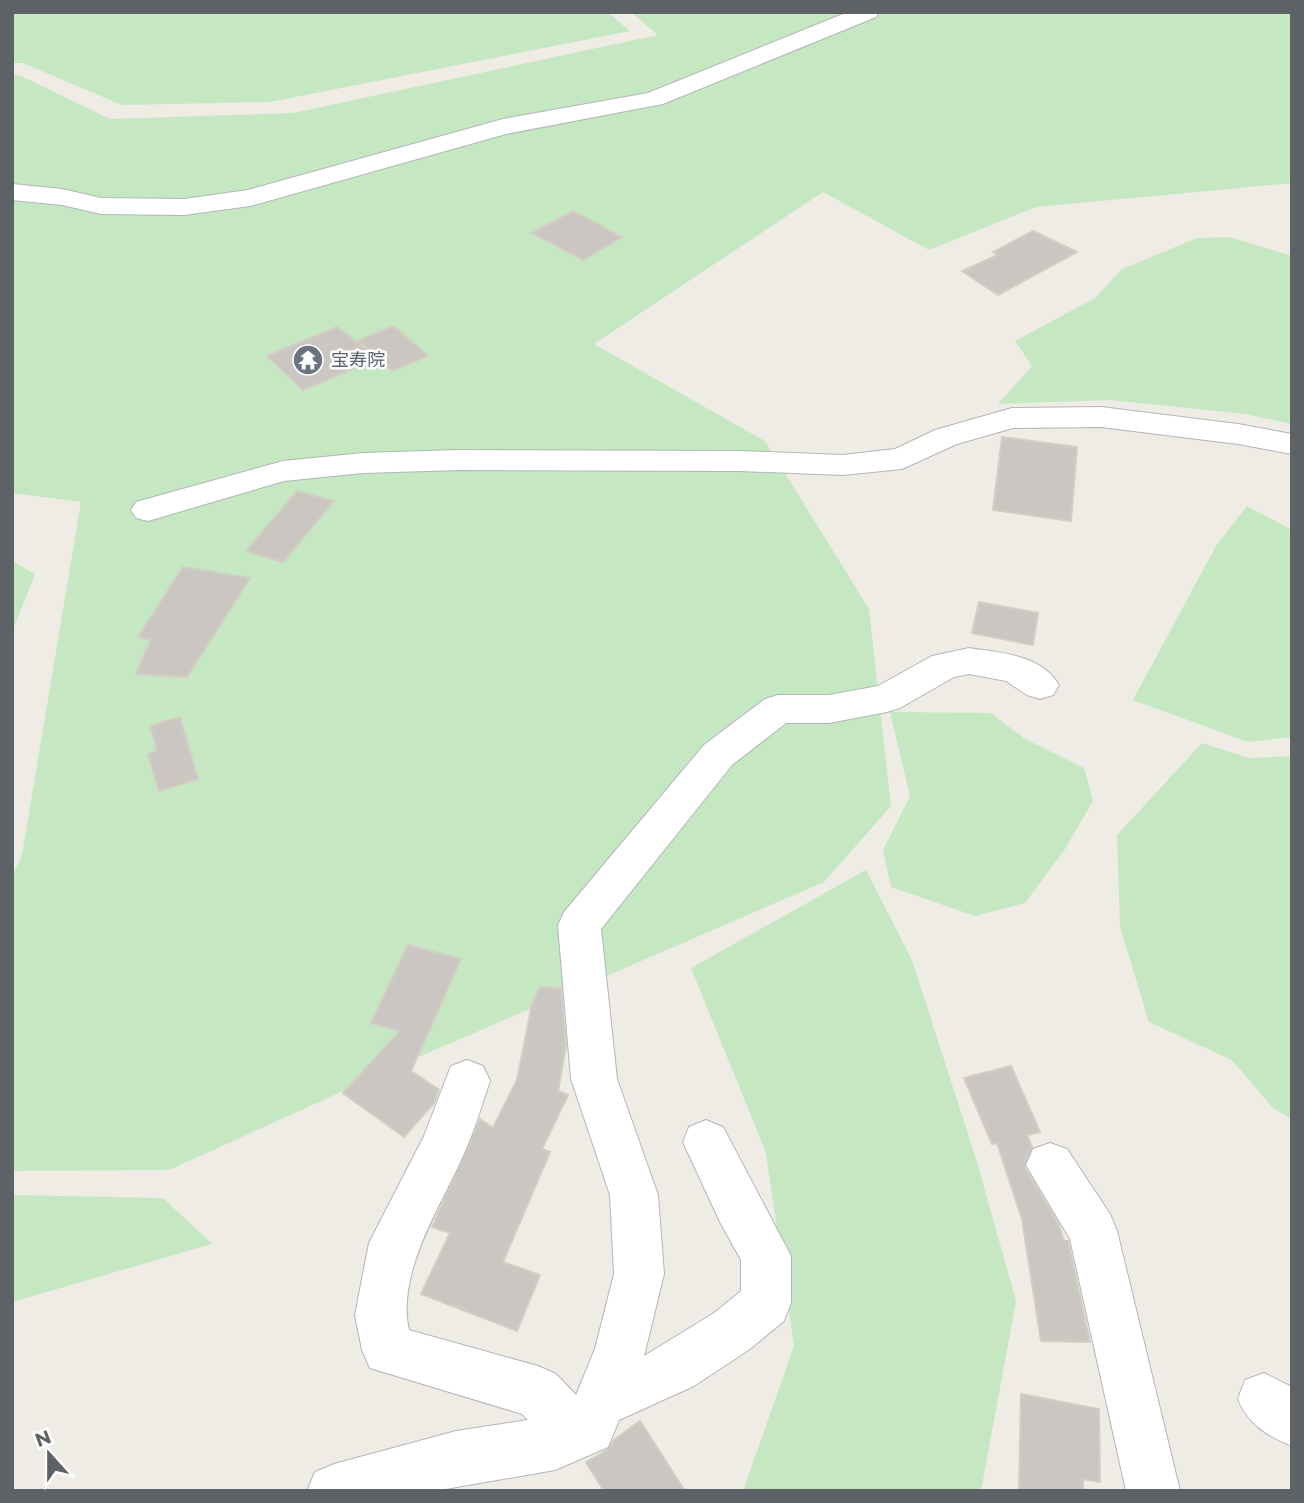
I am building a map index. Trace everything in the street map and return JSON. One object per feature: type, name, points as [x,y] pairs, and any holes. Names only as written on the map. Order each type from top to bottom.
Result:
[{"type":"street","points":[[12,192],[62,197],[101,206],[184,207],[250,198],[503,127],[654,99],[868,12]]},
{"type":"street","points":[[148,510],[283,471],[363,463],[486,460],[855,464],[902,459],[946,437],[1012,418],[1101,417],[1238,434],[1292,444]]},
{"type":"street","points":[[587,1418],[621,1349],[639,1274],[634,1195],[594,1079],[579,925],[718,755],[778,709],[829,709],[887,698],[944,665],[969,661],[1017,669],[1040,685]]},
{"type":"street","points":[[467,1081],[445,1144],[394,1243],[380,1315],[388,1350],[538,1392],[587,1418]]},
{"type":"street","points":[[334,1491],[456,1458],[555,1443],[587,1418],[676,1368],[732,1331],[766,1303],[766,1256],[737,1206],[706,1142]]},
{"type":"street","points":[[1050,1165],[1093,1231],[1153,1491]]},
{"type":"green space","points":[[12,12],[607,12],[630,31],[270,102],[122,105],[23,63],[12,63]]},
{"type":"green space","points":[[631,12],[1292,12],[1292,183],[1036,207],[929,250],[823,192],[594,344],[765,441],[869,609],[891,806],[824,882],[407,1062],[169,1170],[12,1171],[12,877],[22,855],[81,502],[12,493],[12,75],[19,75],[110,119],[293,113],[658,35]]},
{"type":"green space","points":[[1229,237],[1292,256],[1292,424],[1245,414],[1110,400],[998,404],[1032,366],[1015,341],[1095,298],[1122,269],[1197,238]]},
{"type":"green space","points":[[1247,506],[1292,530],[1292,737],[1248,742],[1133,700],[1216,546]]},
{"type":"green space","points":[[12,561],[35,574],[12,632]]},
{"type":"green space","points":[[890,712],[991,713],[1025,739],[1084,768],[1093,801],[1065,849],[1025,903],[975,916],[891,887],[883,850],[910,796]]},
{"type":"green space","points":[[1202,743],[1249,758],[1292,756],[1292,1119],[1274,1109],[1232,1060],[1149,1022],[1120,927],[1117,835]]},
{"type":"green space","points":[[866,870],[912,960],[977,1162],[1016,1301],[981,1491],[743,1491],[794,1346],[766,1153],[691,968]]},
{"type":"green space","points":[[12,1195],[163,1198],[212,1244],[12,1302]]},
{"type":"building","points":[[573,211],[622,237],[583,260],[532,233]]},
{"type":"building","points":[[1033,231],[1077,252],[998,295],[962,271],[998,255],[993,252]]},
{"type":"building","points":[[393,326],[428,356],[392,371],[378,358],[303,390],[267,356],[337,327],[372,354],[358,341]]},
{"type":"building","points":[[1002,437],[1077,447],[1071,521],[993,510]]},
{"type":"building","points":[[297,491],[334,501],[283,562],[246,551]]},
{"type":"building","points":[[183,567],[250,578],[187,677],[136,674],[151,640],[138,637]]},
{"type":"building","points":[[979,602],[1038,613],[1033,645],[972,633]]},
{"type":"building","points":[[180,717],[198,779],[159,791],[148,754],[157,751],[150,726]]},
{"type":"building","points":[[408,945],[461,959],[411,1071],[439,1090],[434,1103],[404,1137],[343,1093],[400,1031],[371,1023]]},
{"type":"building","points":[[540,987],[561,989],[566,1046],[558,1091],[568,1095],[542,1149],[550,1152],[503,1262],[540,1275],[517,1331],[421,1294],[450,1233],[432,1227],[480,1119],[493,1128],[517,1080],[532,1004]]},
{"type":"building","points":[[1011,1066],[1040,1132],[1027,1135],[1032,1147],[1024,1166],[1059,1225],[1064,1241],[1068,1241],[1090,1342],[1041,1341],[1022,1219],[997,1143],[992,1144],[964,1078]]},
{"type":"building","points":[[1021,1394],[1099,1409],[1100,1482],[1083,1479],[1083,1491],[1019,1491]]},
{"type":"building","points":[[640,1421],[685,1491],[604,1491],[586,1462],[609,1449],[614,1440]]},
{"type":"place","name":"宝寿院","points":[[308,360]]}]
